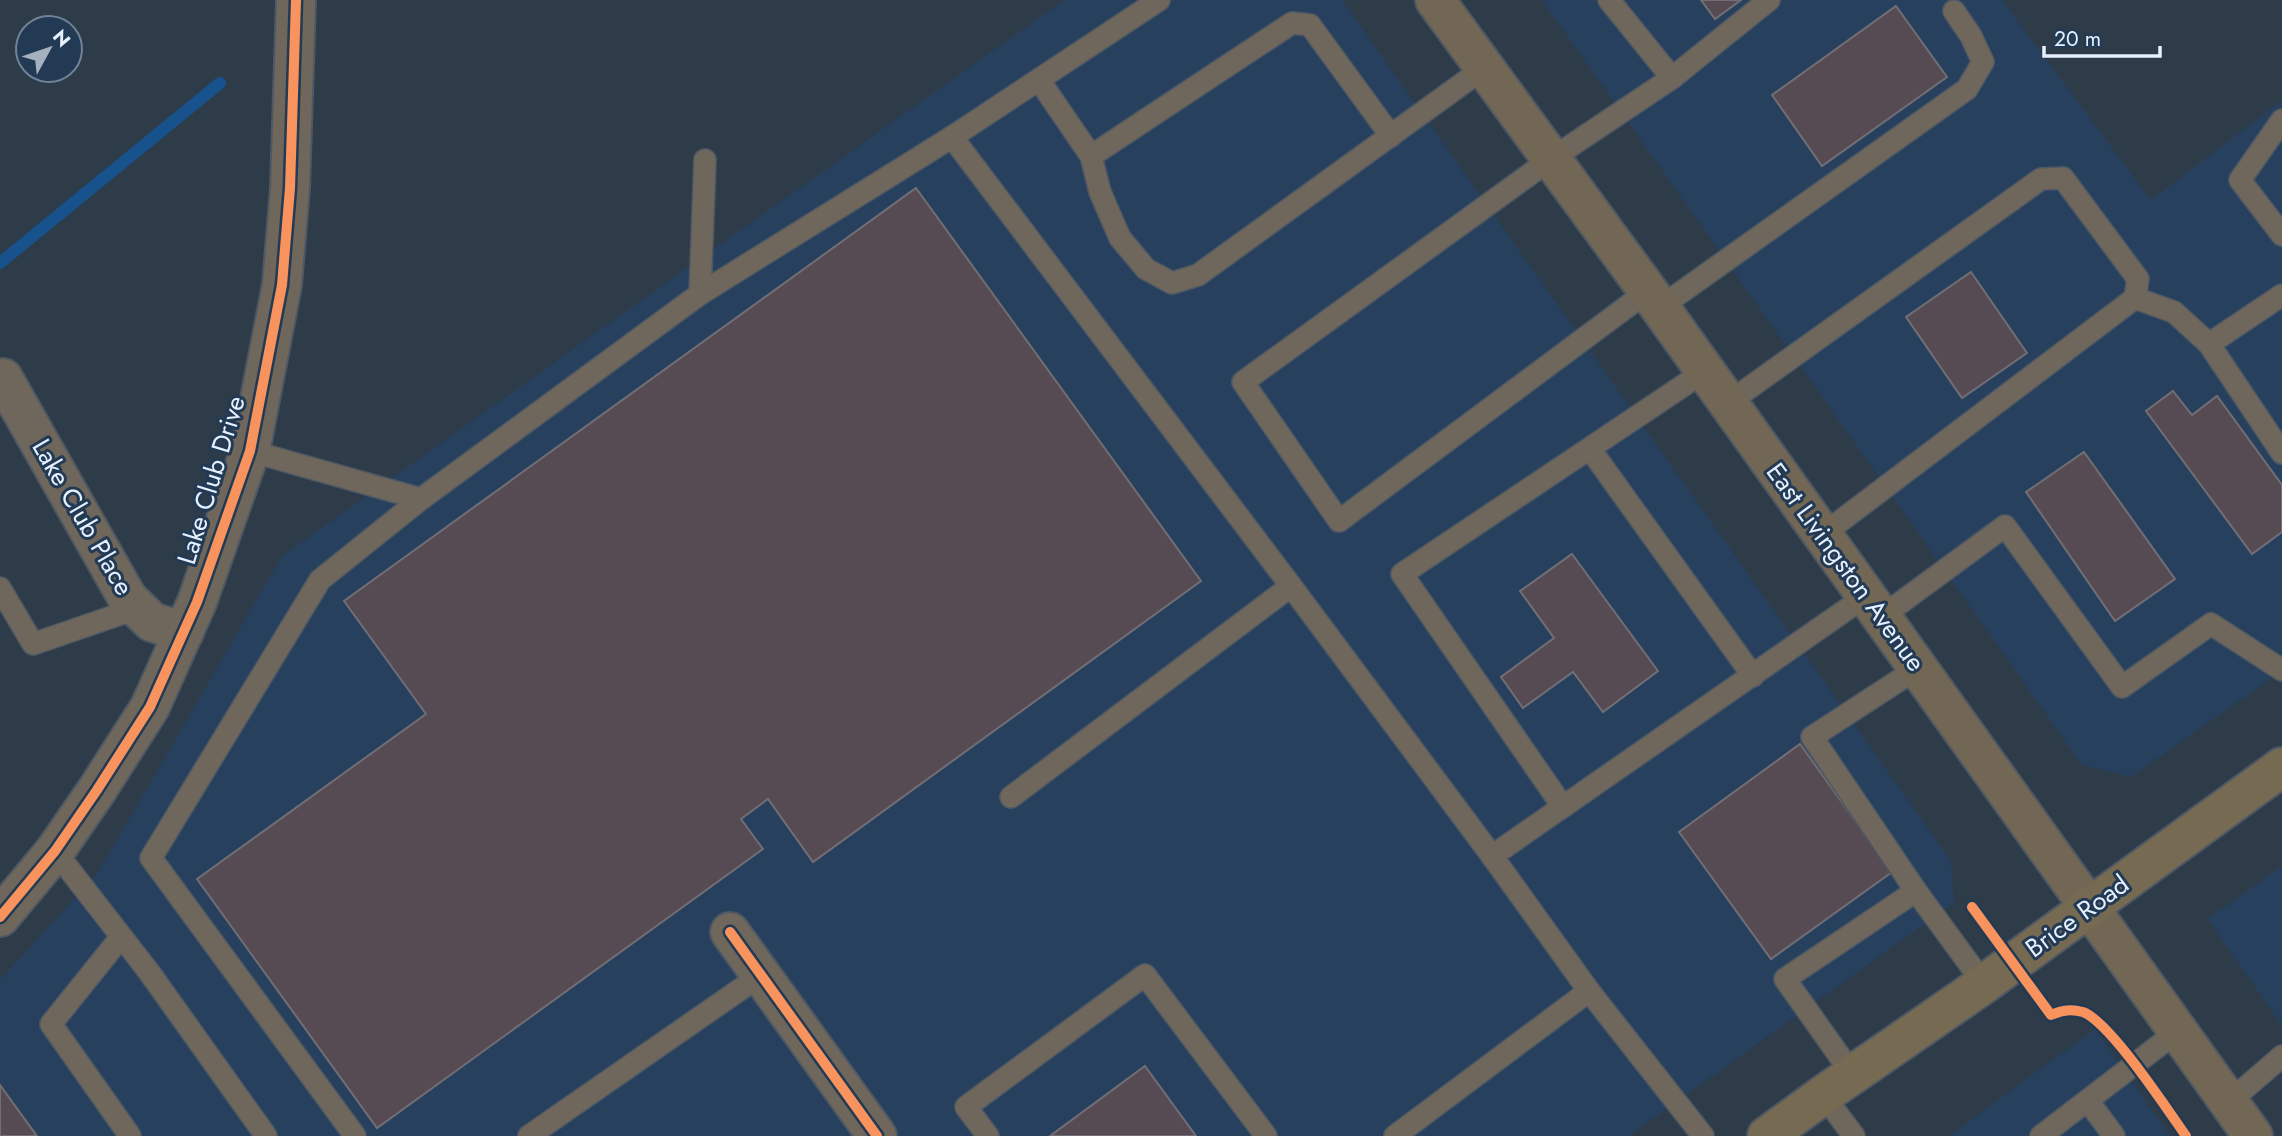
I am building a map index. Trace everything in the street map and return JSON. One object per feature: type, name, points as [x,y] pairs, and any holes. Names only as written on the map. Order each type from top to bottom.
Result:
[{"type":"main road","name":"East Livingston Avenue","points":[[1442,3],[1485,68],[1654,299],[2253,1136]]},
{"type":"main road","name":"Brice Road","points":[[1767,1136],[1984,984],[2282,767]]},
{"type":"street","name":"Lake Club Drive","points":[[0,917],[55,851],[150,707],[184,632],[250,451],[282,285],[290,188],[296,0]]},
{"type":"street","name":"Lake Club Place","points":[[1,378],[128,599],[152,622],[184,632]]},
{"type":"street","points":[[730,932],[877,1136]]},
{"type":"lane","points":[[355,1136],[151,858],[320,580],[421,499],[700,295],[952,137],[1159,0]]},
{"type":"lane","points":[[1609,0],[1672,78]]},
{"type":"lane","points":[[1769,0],[1672,78],[1552,159],[1243,382],[1339,521],[1654,299],[1967,89],[1983,62],[1971,36],[1954,11]]},
{"type":"lane","points":[[1091,156],[1292,23],[1310,25],[1391,136]]},
{"type":"lane","points":[[1039,80],[1091,156],[1100,192],[1120,238],[1146,269],[1172,283],[1198,275],[1485,68]]},
{"type":"lane","points":[[2282,120],[2240,180],[2282,235]]},
{"type":"lane","points":[[952,137],[1291,586],[1589,991],[1703,1136]]},
{"type":"lane","points":[[700,295],[705,160]]},
{"type":"lane","points":[[1728,403],[2041,179],[2063,177],[2138,279],[2135,298],[1822,535]]},
{"type":"lane","points":[[2209,344],[2282,295]]},
{"type":"lane","points":[[2135,298],[2174,312],[2209,344],[2282,453]]},
{"type":"lane","points":[[1563,807],[1402,575],[1705,371]]},
{"type":"lane","points":[[1590,449],[1752,676]]},
{"type":"lane","points":[[250,451],[421,499]]},
{"type":"lane","points":[[1492,856],[1752,676],[2006,526],[2122,687],[2211,624],[2282,670]]},
{"type":"lane","points":[[1011,797],[1291,586]]},
{"type":"lane","points":[[0,588],[33,644],[138,608]]},
{"type":"lane","points":[[1918,668],[1812,737],[1916,891],[1984,984]]},
{"type":"lane","points":[[55,851],[149,972],[266,1136]]},
{"type":"lane","points":[[1854,1136],[1838,1085],[1785,979],[1916,891]]},
{"type":"lane","points":[[121,937],[51,1024],[130,1136]]},
{"type":"lane","points":[[529,1136],[761,975]]},
{"type":"lane","points":[[988,1136],[967,1107],[1145,975],[1266,1136]]},
{"type":"lane","points":[[1395,1136],[1589,991]]},
{"type":"lane","points":[[2041,1136],[2178,1031]]},
{"type":"lane","points":[[2229,1102],[2282,1056]]},
{"type":"lane","points":[[2088,1101],[2114,1136]]},
{"type":"shaded area","points":[[1064,0],[1342,0],[1951,861],[1954,903],[1629,1136],[0,1136],[0,980],[99,871],[282,556]]},
{"type":"shaded area","points":[[1542,0],[2002,0],[2151,200],[2282,100],[2282,671],[2131,777],[2082,765]]},
{"type":"shaded area","points":[[2282,866],[2282,1026],[2208,919]]},
{"type":"shaded area","points":[[2095,1029],[2170,1136],[1949,1136]]},
{"type":"building","points":[[1701,0],[1741,0],[1715,19]]},
{"type":"building","points":[[1896,6],[1947,77],[1822,166],[1772,95]]},
{"type":"building","points":[[916,188],[1201,581],[813,862],[768,799],[741,819],[763,849],[377,1128],[197,879],[426,714],[344,601]]},
{"type":"building","points":[[1971,272],[2027,353],[1962,398],[1906,317]]},
{"type":"building","points":[[2173,391],[2192,415],[2217,396],[2282,485],[2282,532],[2252,554],[2146,411]]},
{"type":"building","points":[[2084,452],[2175,579],[2115,621],[2026,492]]},
{"type":"building","points":[[1572,554],[1658,671],[1603,712],[1573,672],[1523,708],[1501,677],[1554,638],[1520,591]]},
{"type":"building","points":[[1800,744],[1892,872],[1771,959],[1679,832]]},
{"type":"building","points":[[1145,1066],[1196,1136],[1050,1136]]},
{"type":"building","points":[[0,1085],[37,1136],[0,1136]]},
{"type":"waterway","points":[[0,263],[220,83]]},
{"type":"cycle path","points":[[0,917],[55,851],[150,707],[197,602],[250,451],[282,285],[290,188],[296,0]]},
{"type":"cycle path","points":[[1972,907],[2051,1015],[2075,1010],[2094,1019],[2138,1068],[2186,1136]]},
{"type":"cycle path","points":[[730,932],[877,1136]]}]
